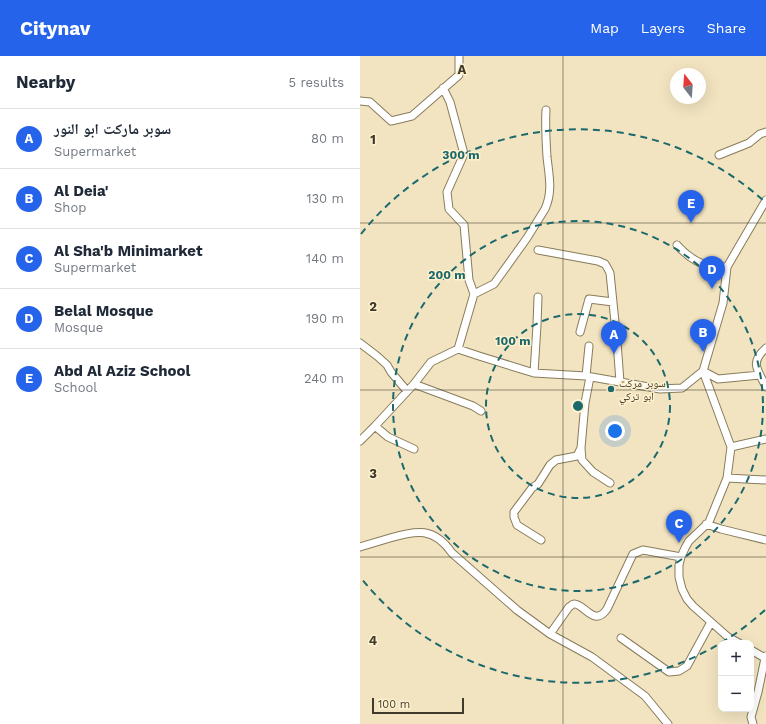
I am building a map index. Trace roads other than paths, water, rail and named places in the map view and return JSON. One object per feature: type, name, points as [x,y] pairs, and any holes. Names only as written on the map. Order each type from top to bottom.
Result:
[{"type":"street","points":[[360,101],[370,102],[391,121],[412,116],[460,75],[459,56]]},
{"type":"street","points":[[443,88],[450,102],[464,154],[447,192],[448,203],[449,209],[464,225],[469,280],[474,294],[458,349]]},
{"type":"street","points":[[474,294],[494,284],[527,238],[548,204],[550,187],[545,124],[546,110]]},
{"type":"street","points":[[719,155],[749,143],[760,134],[766,132]]},
{"type":"street","points":[[360,441],[414,384],[431,362],[458,349],[534,373],[588,376],[660,389],[682,388],[703,371],[723,302],[727,266],[766,200]]},
{"type":"street","points":[[677,245],[687,256],[711,267],[727,266]]},
{"type":"street","points":[[538,250],[597,260],[607,266],[614,302],[620,382]]},
{"type":"street","points":[[534,373],[538,297]]},
{"type":"street","points":[[580,332],[589,299],[614,302]]},
{"type":"street","points":[[360,343],[387,365],[407,391]]},
{"type":"street","points":[[589,346],[588,376],[581,448],[582,460],[593,472],[610,483]]},
{"type":"street","points":[[766,348],[757,357],[756,362],[757,371],[766,387]]},
{"type":"street","points":[[703,371],[718,379],[760,375]]},
{"type":"street","points":[[703,371],[731,447],[727,478],[709,522],[685,548],[679,565],[679,577],[684,594],[693,606],[728,637],[734,640]]},
{"type":"street","points":[[414,384],[481,410]]},
{"type":"street","points":[[375,426],[388,437],[414,449]]},
{"type":"street","points":[[731,447],[766,439]]},
{"type":"street","points":[[541,540],[517,525],[514,512],[532,488],[538,484],[550,465],[556,460],[577,456],[581,448]]},
{"type":"street","points":[[727,478],[766,480]]},
{"type":"street","points":[[706,524],[766,540]]},
{"type":"street","points":[[360,547],[407,533],[418,532],[434,536],[443,542],[452,553],[517,610],[550,634],[592,657],[645,696],[668,724]]},
{"type":"street","points":[[550,634],[569,607],[573,604],[576,604],[592,615],[598,616],[604,614],[633,554],[643,550],[648,550],[681,557]]},
{"type":"street","points":[[621,638],[669,672],[678,671],[687,666],[711,622]]},
{"type":"street","points":[[754,652],[765,657],[752,717],[754,724]]},
{"type":"place","name":"Abd Al Aziz School","points":[[691,223]]},
{"type":"place","name":"Belal Mosque","points":[[712,289]]},
{"type":"place","name":"Al Deia'","points":[[703,352]]},
{"type":"place","name":"سوبر ماركت ابو النور","points":[[614,354]]},
{"type":"place","name":"سوبر مركت ابو تركي","points":[[611,389]]},
{"type":"place","name":"Al Sha'b Minimarket","points":[[679,543]]}]
